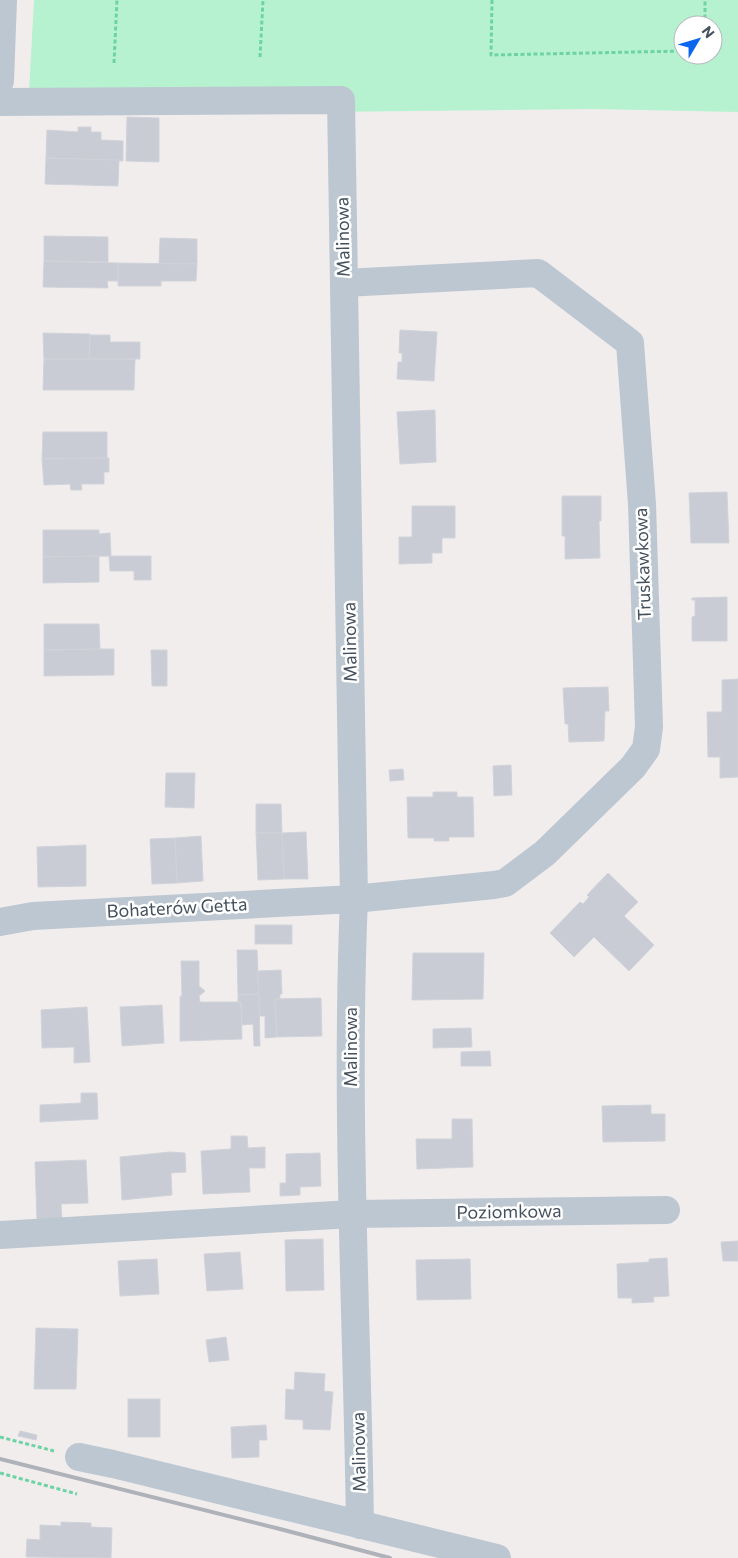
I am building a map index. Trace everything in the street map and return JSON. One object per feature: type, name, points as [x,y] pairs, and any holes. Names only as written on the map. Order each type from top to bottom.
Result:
[{"type":"street","points":[[0,81],[3,0]]},
{"type":"street","name":"Malinowa","points":[[0,102],[341,100],[354,899],[350,989],[352,1214],[360,1525]]},
{"type":"street","name":"Truskawkowa","points":[[344,283],[538,273],[630,343],[642,504],[648,727],[646,749],[634,767],[545,853],[505,883],[494,886],[354,899]]},
{"type":"street","name":"Bohaterów Getta","points":[[0,922],[33,916],[354,899]]},
{"type":"street","name":"Poziomkowa","points":[[352,1214],[666,1210]]},
{"type":"street","points":[[0,1235],[352,1214]]},
{"type":"street","points":[[79,1457],[497,1558]]},
{"type":"path","points":[[114,63],[117,0]]},
{"type":"path","points":[[260,57],[263,0]]},
{"type":"path","points":[[492,0],[491,55],[673,51]]},
{"type":"path","points":[[705,0],[705,15]]},
{"type":"path","points":[[0,1437],[79,1457]]},
{"type":"path","points":[[0,1473],[76,1494]]},
{"type":"green space","points":[[34,0],[738,0],[738,112],[593,109],[232,113],[28,110]]},
{"type":"building","points":[[127,117],[159,118],[159,162],[126,161]]},
{"type":"building","points":[[78,127],[91,127],[91,132],[101,132],[101,140],[123,141],[123,161],[46,158],[47,130],[78,132]]},
{"type":"building","points":[[46,158],[119,160],[118,186],[45,184]]},
{"type":"building","points":[[44,236],[108,237],[108,262],[44,261]]},
{"type":"building","points":[[160,238],[197,239],[197,264],[159,264]]},
{"type":"building","points":[[44,261],[118,263],[118,281],[107,281],[108,288],[43,287]]},
{"type":"building","points":[[118,263],[197,264],[196,281],[161,281],[161,286],[118,286]]},
{"type":"building","points":[[400,330],[437,332],[434,381],[397,379],[398,362],[402,362],[402,353],[399,353]]},
{"type":"building","points":[[43,333],[90,334],[89,359],[44,359]]},
{"type":"building","points":[[90,335],[110,335],[110,342],[140,342],[140,359],[89,359]]},
{"type":"building","points":[[44,359],[135,359],[134,390],[43,390]]},
{"type":"building","points":[[435,410],[436,462],[400,464],[397,412]]},
{"type":"building","points":[[43,432],[107,432],[107,458],[42,459]]},
{"type":"building","points":[[109,458],[109,472],[104,472],[104,484],[81,484],[82,490],[71,490],[70,484],[44,485],[42,459]]},
{"type":"building","points":[[727,492],[729,543],[691,543],[689,493]]},
{"type":"building","points":[[562,496],[601,496],[601,521],[599,521],[600,558],[565,559],[565,536],[562,536]]},
{"type":"building","points":[[412,506],[455,506],[455,538],[442,538],[442,553],[432,553],[432,563],[399,564],[399,537],[412,537]]},
{"type":"building","points":[[43,530],[99,530],[99,534],[110,533],[111,556],[43,557]]},
{"type":"building","points":[[99,556],[99,582],[43,583],[43,557]]},
{"type":"building","points":[[109,556],[151,556],[151,580],[134,580],[134,571],[110,571]]},
{"type":"building","points":[[727,597],[727,641],[692,641],[692,617],[695,616],[695,600],[692,600],[692,598]]},
{"type":"building","points":[[44,624],[99,624],[100,649],[44,650]]},
{"type":"building","points":[[114,649],[114,675],[44,676],[44,650]]},
{"type":"building","points":[[151,650],[167,650],[167,686],[152,686]]},
{"type":"building","points":[[738,679],[738,777],[720,778],[720,757],[708,757],[707,712],[722,712],[722,680]]},
{"type":"building","points":[[608,687],[609,711],[605,711],[604,741],[569,742],[568,724],[565,724],[563,688]]},
{"type":"building","points":[[511,765],[512,795],[494,796],[493,766]]},
{"type":"building","points":[[403,769],[404,780],[390,781],[389,770]]},
{"type":"building","points":[[166,773],[195,773],[194,808],[165,807]]},
{"type":"building","points":[[433,792],[457,792],[457,797],[473,797],[474,837],[449,837],[449,841],[434,841],[434,838],[408,838],[407,797],[433,797]]},
{"type":"building","points":[[256,804],[281,804],[282,833],[256,833]]},
{"type":"building","points":[[306,832],[308,879],[284,879],[282,833]]},
{"type":"building","points":[[256,833],[282,833],[284,879],[258,880]]},
{"type":"building","points":[[201,836],[203,881],[177,883],[175,838]]},
{"type":"building","points":[[175,838],[177,883],[152,884],[150,839]]},
{"type":"building","points":[[86,845],[86,886],[38,887],[37,847]]},
{"type":"building","points":[[608,873],[638,902],[624,916],[654,945],[629,971],[594,937],[574,957],[550,933],[580,902],[583,904],[589,897],[587,895]]},
{"type":"building","points":[[255,925],[292,925],[292,944],[255,944]]},
{"type":"building","points":[[237,950],[257,950],[259,994],[238,995]]},
{"type":"building","points":[[413,953],[484,953],[483,999],[412,1000]]},
{"type":"building","points":[[181,961],[199,961],[199,986],[205,991],[199,996],[200,1002],[241,1002],[242,1039],[180,1041]]},
{"type":"building","points":[[281,970],[282,994],[280,994],[280,999],[275,999],[277,1037],[265,1038],[265,1016],[259,1016],[258,971]]},
{"type":"building","points":[[259,994],[260,1046],[254,1046],[253,1024],[242,1025],[241,1002],[238,1002],[238,995]]},
{"type":"building","points":[[321,998],[322,1036],[277,1037],[275,999]]},
{"type":"building","points":[[162,1005],[164,1043],[122,1046],[120,1007]]},
{"type":"building","points":[[87,1007],[90,1062],[74,1063],[74,1047],[42,1048],[41,1010]]},
{"type":"building","points":[[471,1028],[472,1047],[433,1048],[433,1029]]},
{"type":"building","points":[[490,1051],[491,1066],[461,1066],[461,1052]]},
{"type":"building","points":[[81,1093],[97,1093],[98,1119],[40,1122],[40,1105],[81,1103]]},
{"type":"building","points":[[651,1105],[651,1114],[665,1114],[665,1141],[603,1142],[602,1106]]},
{"type":"building","points":[[452,1119],[472,1119],[473,1167],[417,1169],[416,1139],[452,1139]]},
{"type":"building","points":[[231,1136],[247,1136],[248,1148],[265,1147],[265,1168],[249,1168],[250,1192],[203,1194],[201,1151],[231,1149]]},
{"type":"building","points":[[170,1152],[185,1153],[186,1172],[171,1173],[172,1195],[122,1200],[120,1157]]},
{"type":"building","points":[[320,1153],[321,1186],[300,1187],[300,1195],[280,1196],[280,1183],[286,1183],[286,1154]]},
{"type":"building","points":[[86,1160],[88,1203],[61,1204],[62,1220],[37,1221],[35,1162]]},
{"type":"building","points":[[323,1239],[324,1290],[286,1291],[285,1240]]},
{"type":"building","points":[[738,1241],[738,1261],[723,1261],[721,1242]]},
{"type":"building","points":[[240,1252],[243,1289],[207,1291],[204,1254]]},
{"type":"building","points":[[667,1258],[669,1296],[653,1297],[654,1302],[632,1303],[632,1298],[618,1298],[617,1264],[649,1262],[649,1259]]},
{"type":"building","points":[[157,1259],[159,1294],[120,1296],[118,1261]]},
{"type":"building","points":[[470,1259],[471,1299],[417,1300],[416,1260]]},
{"type":"building","points":[[36,1328],[78,1329],[76,1389],[34,1389]]},
{"type":"building","points":[[226,1337],[229,1360],[209,1362],[206,1340]]},
{"type":"building","points":[[295,1372],[325,1374],[324,1391],[333,1392],[330,1430],[303,1429],[303,1420],[285,1419],[286,1389],[294,1390]]},
{"type":"building","points":[[128,1399],[160,1399],[160,1437],[128,1437]]},
{"type":"building","points":[[266,1425],[267,1440],[259,1440],[259,1457],[232,1458],[231,1427]]},
{"type":"building","points":[[20,1431],[37,1435],[36,1440],[18,1436]]},
{"type":"building","points":[[61,1522],[91,1523],[91,1527],[112,1528],[111,1558],[26,1557],[27,1539],[40,1540],[40,1525],[61,1526]]},
{"type":"railway","points":[[0,1459],[390,1558]]}]
